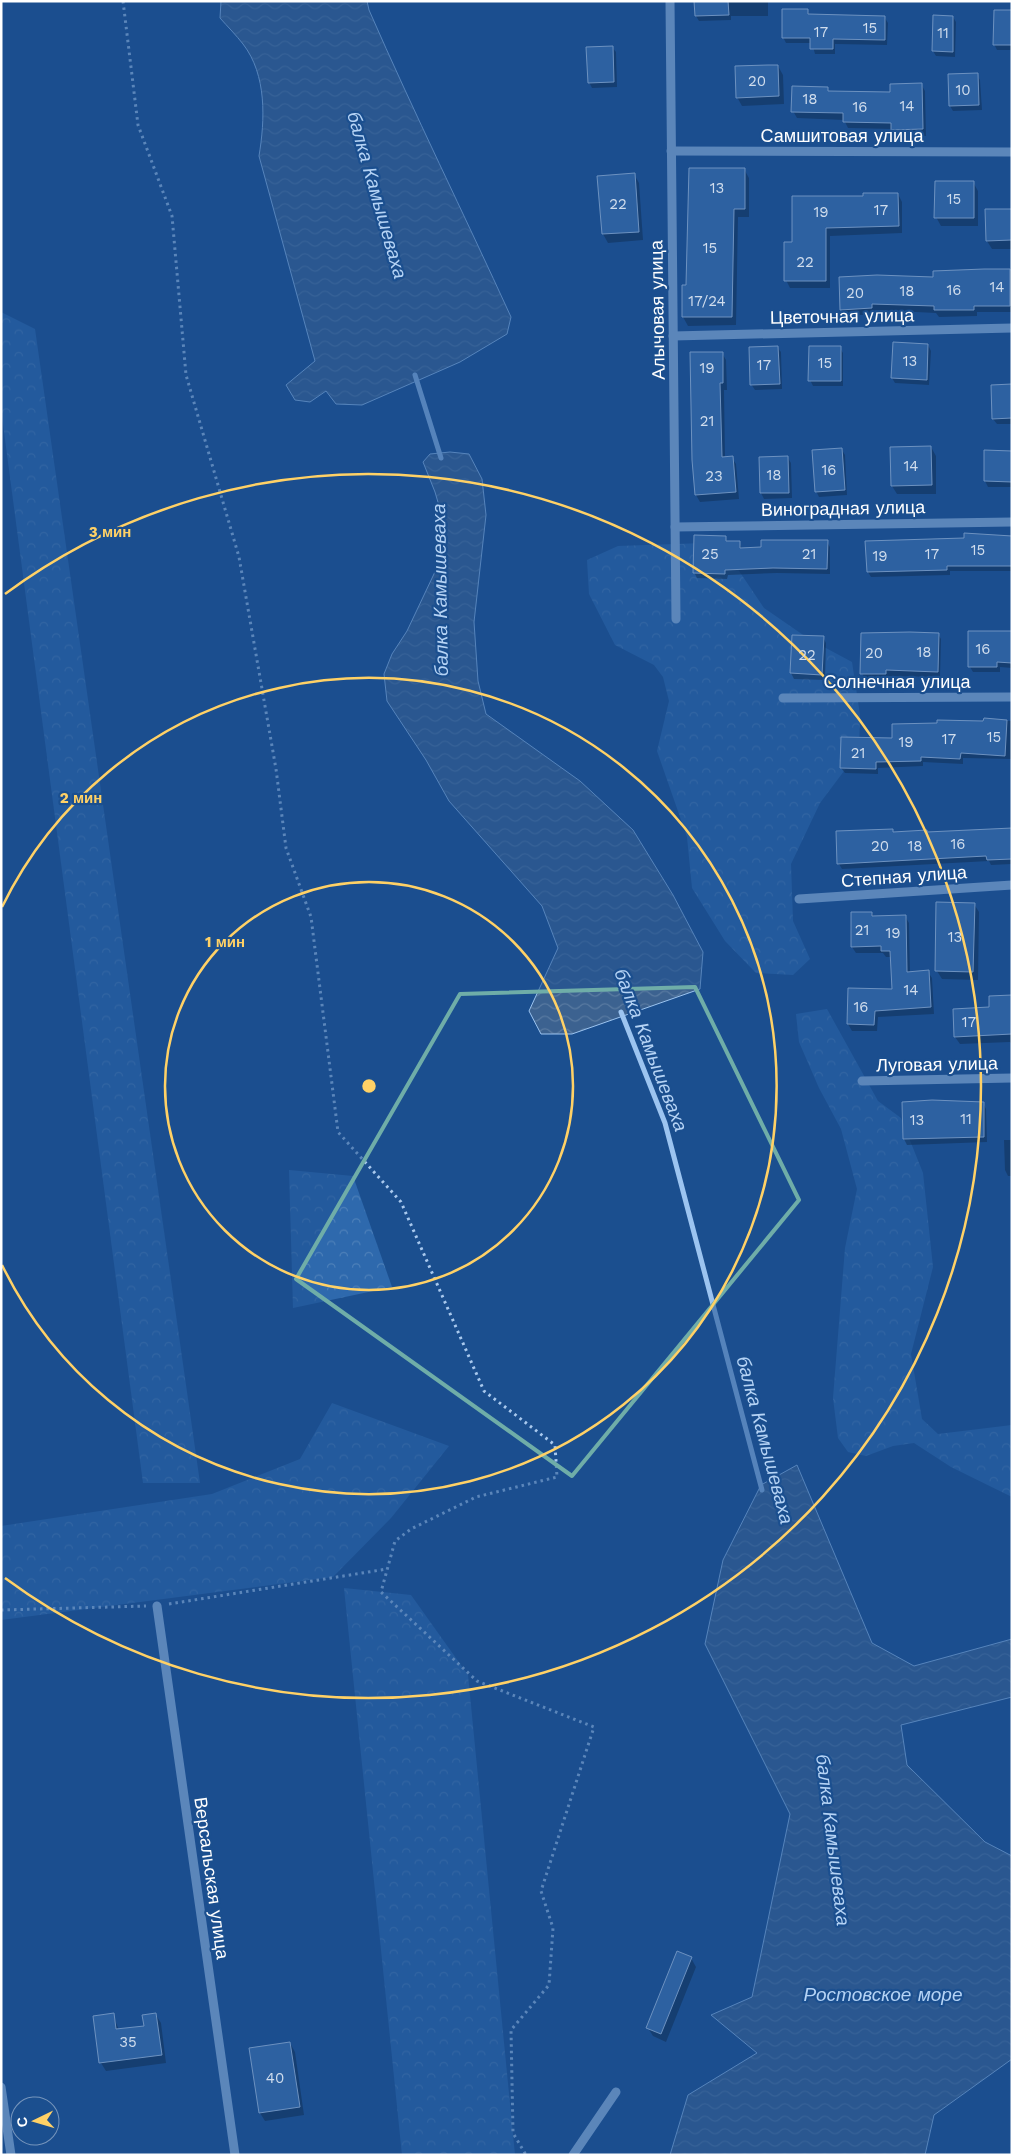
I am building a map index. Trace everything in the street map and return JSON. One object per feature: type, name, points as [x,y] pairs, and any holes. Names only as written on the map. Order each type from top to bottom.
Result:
[{"type":"street","name":"Алычовая улица","points":[[670,1],[676,619]]},
{"type":"street","name":"Самшитовая улица","points":[[672,151],[1012,152]]},
{"type":"street","name":"Цветочная улица","points":[[673,336],[1012,328]]},
{"type":"street","name":"Виноградная улица","points":[[675,527],[1012,522]]},
{"type":"street","name":"Солнечная улица","points":[[783,698],[1012,697]]},
{"type":"street","name":"Степная улица","points":[[799,899],[1012,886]]},
{"type":"street","name":"Луговая улица","points":[[862,1082],[1012,1078]]},
{"type":"street","name":"Версальская улица","points":[[158,1606],[235,2155]]},
{"type":"street","points":[[1,2087],[11,2155]]},
{"type":"street","points":[[573,2155],[616,2092]]},
{"type":"path","points":[[123,1],[138,125],[172,216],[186,375],[239,556],[276,769],[286,848],[311,917],[338,1132],[401,1202],[484,1391],[555,1445],[557,1477],[476,1497],[411,1530],[395,1541],[381,1592],[477,1681],[594,1727],[541,1891],[553,1928],[549,1985],[511,2030],[513,2133],[526,2155]]},
{"type":"path","points":[[1,1610],[158,1606],[387,1569]]},
{"type":"highlighted area","points":[[695,987],[799,1200],[572,1476],[296,1279],[460,994]]},
{"type":"green space","points":[[1,312],[35,329],[200,1483],[143,1483],[1,409]]},
{"type":"green space","points":[[705,543],[733,562],[764,608],[809,639],[852,662],[860,715],[859,751],[820,803],[791,864],[793,921],[810,959],[793,975],[756,973],[725,941],[692,888],[687,837],[657,751],[669,701],[663,677],[654,665],[615,645],[589,594],[587,560],[618,546]]},
{"type":"green space","points":[[827,1009],[878,1101],[901,1118],[923,1173],[933,1267],[911,1354],[922,1419],[938,1434],[1012,1425],[1012,1497],[951,1467],[914,1443],[893,1446],[866,1456],[848,1452],[838,1438],[833,1398],[845,1248],[857,1189],[841,1129],[819,1088],[799,1042],[796,1014]]},
{"type":"green space","points":[[289,1170],[353,1176],[392,1287],[293,1308]]},
{"type":"green space","points":[[332,1403],[449,1446],[391,1518],[333,1577],[1,1620],[1,1526],[212,1494],[300,1459]]},
{"type":"green space","points":[[344,1588],[411,1595],[468,1675],[515,2155],[402,2155]]},
{"type":"water","points":[[221,1],[367,1],[369,10],[404,87],[511,317],[507,334],[460,362],[362,405],[336,404],[326,391],[310,402],[295,400],[286,385],[315,361],[259,156],[263,113],[260,84],[251,56],[220,18]]},
{"type":"water","points":[[450,452],[469,454],[482,479],[486,515],[474,622],[478,681],[486,714],[580,781],[633,830],[673,895],[703,952],[700,989],[572,1034],[541,1034],[529,1011],[558,948],[542,906],[449,801],[426,760],[387,701],[384,674],[392,654],[407,631],[442,557],[445,526],[435,492],[423,462],[430,454]]},
{"type":"water","name":"Ростовское море","points":[[797,1465],[872,1643],[914,1666],[1012,1639],[1012,1697],[901,1725],[907,1765],[985,1842],[1012,1856],[1012,2059],[934,2115],[925,2155],[670,2155],[688,2095],[757,2053],[711,2015],[752,1997],[790,1814],[705,1644],[723,1560],[761,1485]]},
{"type":"building","points":[[694,1],[728,1],[729,15],[695,16]]},
{"type":"building","points":[[782,9],[808,9],[808,14],[885,16],[885,40],[833,39],[833,49],[810,49],[810,38],[782,38]]},
{"type":"building","points":[[994,10],[1012,10],[1012,45],[993,45]]},
{"type":"building","points":[[933,15],[953,16],[953,52],[932,51]]},
{"type":"building","points":[[613,46],[614,82],[588,83],[586,47]]},
{"type":"building","points":[[778,65],[779,96],[736,98],[735,66]]},
{"type":"building","points":[[978,73],[979,105],[949,106],[948,74]]},
{"type":"building","points":[[922,83],[923,129],[891,130],[891,123],[843,122],[843,113],[791,112],[792,86],[828,87],[828,91],[890,92],[890,84]]},
{"type":"building","points":[[689,168],[745,168],[745,209],[734,209],[732,317],[682,317],[682,285],[686,285]]},
{"type":"building","points":[[635,173],[639,232],[602,234],[597,176]]},
{"type":"building","points":[[935,181],[974,181],[974,218],[934,218]]},
{"type":"building","points":[[863,193],[898,193],[899,226],[826,228],[826,281],[784,281],[784,242],[792,242],[792,196],[863,196]]},
{"type":"building","points":[[985,209],[1012,209],[1012,240],[986,241]]},
{"type":"building","points":[[1010,269],[1010,306],[974,306],[974,310],[934,310],[934,306],[872,304],[872,308],[840,310],[839,277],[877,275],[933,277],[933,271]]},
{"type":"building","points":[[893,342],[928,344],[927,380],[891,378]]},
{"type":"building","points":[[778,346],[780,384],[750,385],[749,347]]},
{"type":"building","points":[[809,346],[841,346],[841,381],[808,381]]},
{"type":"building","points":[[690,352],[723,352],[723,383],[720,383],[722,457],[733,456],[736,492],[695,495],[692,460]]},
{"type":"building","points":[[1012,384],[1012,418],[992,419],[991,385]]},
{"type":"building","points":[[931,446],[932,485],[891,486],[890,447]]},
{"type":"building","points":[[842,448],[845,490],[815,492],[812,450]]},
{"type":"building","points":[[984,450],[1012,451],[1012,482],[984,481]]},
{"type":"building","points":[[788,456],[789,493],[760,493],[759,457]]},
{"type":"building","points":[[964,533],[1012,536],[1012,566],[947,566],[947,570],[867,572],[865,541],[964,538]]},
{"type":"building","points":[[694,535],[726,536],[726,541],[740,541],[740,548],[761,547],[761,540],[828,540],[827,569],[773,568],[725,570],[725,574],[693,573]]},
{"type":"building","points":[[968,631],[1012,631],[1012,663],[997,662],[997,667],[968,667]]},
{"type":"building","points":[[861,633],[939,633],[938,672],[886,670],[886,674],[860,674]]},
{"type":"building","points":[[792,635],[824,636],[822,675],[790,673]]},
{"type":"building","points":[[984,718],[1007,720],[1005,756],[961,753],[960,759],[921,757],[921,761],[876,762],[876,769],[840,768],[841,737],[892,738],[892,724],[937,723],[937,720],[983,721]]},
{"type":"building","points":[[1012,828],[1012,859],[987,860],[986,856],[837,864],[836,831],[893,829],[893,832],[927,830],[927,832]]},
{"type":"building","points":[[936,902],[975,903],[973,972],[935,971]]},
{"type":"building","points":[[851,912],[872,912],[872,916],[906,915],[907,972],[929,970],[931,1007],[875,1011],[874,1025],[847,1024],[848,988],[892,989],[890,951],[881,951],[881,946],[851,947]]},
{"type":"building","points":[[1012,995],[1012,1034],[954,1037],[953,1009],[989,1007],[989,996]]},
{"type":"building","points":[[932,1100],[984,1102],[984,1137],[903,1139],[902,1102]]},
{"type":"building","points":[[677,1951],[692,1957],[661,2034],[646,2028]]},
{"type":"building","points":[[114,2013],[116,2029],[144,2026],[142,2015],[156,2013],[162,2055],[99,2063],[93,2016]]},
{"type":"building","points":[[290,2042],[300,2107],[259,2113],[249,2048]]},
{"type":"waterway","name":"балка Камышеваха","points":[[415,375],[441,458]]},
{"type":"waterway","name":"балка Камышеваха","points":[[621,1012],[665,1123],[762,1490]]}]
